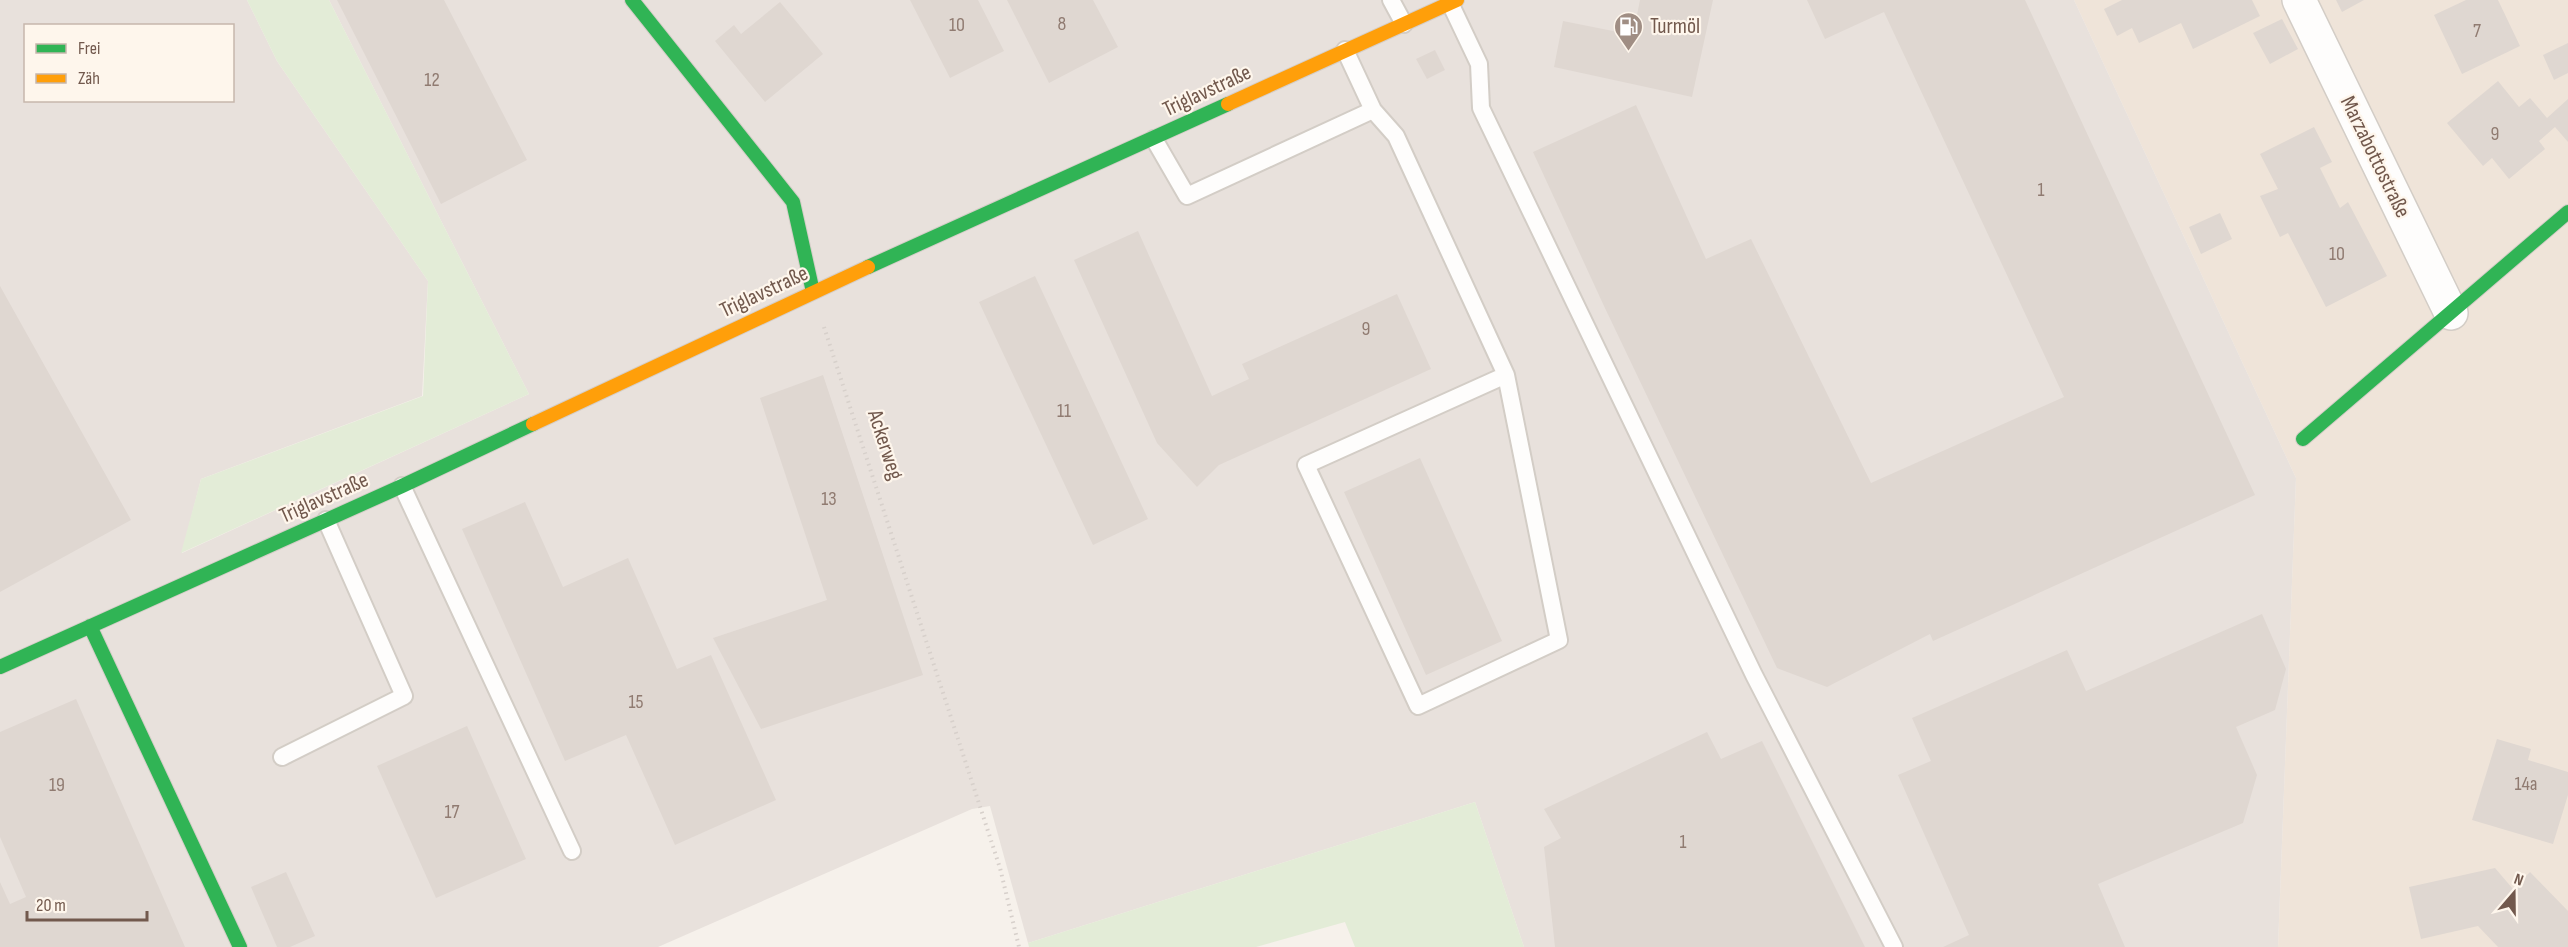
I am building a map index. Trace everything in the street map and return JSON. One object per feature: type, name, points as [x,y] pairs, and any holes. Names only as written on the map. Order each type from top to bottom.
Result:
[{"type":"street","points":[[632,0],[793,202],[813,292]]},
{"type":"street","name":"Marzabottostraße","points":[[2299,0],[2451,313]]},
{"type":"street","name":"Triglavstraße","points":[[0,667],[402,486],[813,292],[1454,2]]},
{"type":"street","points":[[2303,439],[2568,212]]},
{"type":"street","points":[[90,626],[240,947]]},
{"type":"lane","points":[[1391,0],[1404,24]]},
{"type":"lane","points":[[1454,2],[1479,64],[1481,108],[1749,664],[1894,947]]},
{"type":"lane","points":[[1345,50],[1373,110],[1396,136],[1506,375],[1559,640],[1418,706],[1306,465],[1506,375]]},
{"type":"lane","points":[[1154,139],[1187,196],[1373,110]]},
{"type":"lane","points":[[402,486],[572,851]]},
{"type":"lane","points":[[282,757],[404,696],[326,520]]},
{"type":"path","name":"Ackerweg","points":[[813,292],[1000,868],[1019,947]]},
{"type":"shaded area","points":[[0,0],[247,0],[277,61],[428,281],[422,396],[201,479],[182,553],[529,394],[329,0],[2074,0],[2296,478],[2278,947],[1524,947],[1475,802],[1028,943],[990,806],[972,809],[658,947],[0,947]]},
{"type":"shaded area","points":[[2074,0],[2568,0],[2568,947],[2278,947],[2296,478]]},
{"type":"green space","points":[[247,0],[329,0],[529,394],[181,553],[201,479],[423,396],[428,281],[277,61]]},
{"type":"green space","points":[[1475,802],[1524,947],[1355,947],[1345,922],[1256,947],[1029,947],[1028,943]]},
{"type":"building","points":[[337,0],[444,0],[527,160],[441,204]]},
{"type":"building","points":[[910,0],[978,0],[1004,51],[950,78]]},
{"type":"building","points":[[1007,0],[1093,0],[1118,47],[1049,83]]},
{"type":"building","name":"Turmöl","points":[[1640,0],[1713,0],[1692,97],[1554,67],[1563,21],[1633,35]]},
{"type":"building","points":[[1807,0],[2025,0],[2255,495],[1933,641],[1930,634],[1827,687],[1777,668],[1533,152],[1636,105],[1706,259],[1751,239],[1871,483],[2064,397],[1884,12],[1825,39]]},
{"type":"building","points":[[2122,0],[2252,0],[2260,16],[2193,49],[2181,23],[2139,43],[2132,28],[2117,36],[2104,9]]},
{"type":"building","points":[[2336,0],[2364,0],[2342,12]]},
{"type":"building","points":[[2466,0],[2498,0],[2520,46],[2462,74],[2434,15]]},
{"type":"building","points":[[780,2],[823,54],[765,102],[715,41],[734,25],[741,34]]},
{"type":"building","points":[[2282,19],[2298,49],[2270,64],[2253,33]]},
{"type":"building","points":[[2568,43],[2568,73],[2554,80],[2543,55]]},
{"type":"building","points":[[1435,50],[1445,70],[1427,79],[1416,59]]},
{"type":"building","points":[[2498,81],[2519,107],[2530,98],[2547,118],[2568,99],[2568,142],[2555,127],[2539,141],[2545,149],[2509,179],[2492,158],[2483,166],[2447,123]]},
{"type":"building","points":[[2314,127],[2332,162],[2320,168],[2340,208],[2348,202],[2387,276],[2326,307],[2288,233],[2280,237],[2260,196],[2278,189],[2260,154]]},
{"type":"building","points":[[2220,213],[2232,239],[2201,254],[2189,227]]},
{"type":"building","points":[[1138,231],[1212,396],[1249,379],[1242,364],[1397,294],[1431,369],[1219,465],[1197,487],[1157,443],[1074,260]]},
{"type":"building","points":[[1035,276],[1148,519],[1093,545],[979,302]]},
{"type":"building","points":[[0,286],[131,520],[0,592]]},
{"type":"building","points":[[823,375],[923,675],[761,729],[713,638],[827,600],[760,398]]},
{"type":"building","points":[[1420,458],[1502,641],[1426,675],[1344,492]]},
{"type":"building","points":[[525,502],[563,587],[628,558],[677,669],[711,655],[776,800],[675,845],[626,735],[565,761],[462,529]]},
{"type":"building","points":[[2262,614],[2286,669],[2275,710],[2236,727],[2257,775],[2243,823],[2098,884],[2125,947],[1943,947],[1969,935],[1898,775],[1931,761],[1912,718],[2067,650],[2086,691]]},
{"type":"building","points":[[76,699],[185,947],[0,947],[0,882],[10,904],[26,897],[0,837],[0,732]]},
{"type":"building","points":[[467,726],[526,859],[436,898],[377,766]]},
{"type":"building","points":[[1707,732],[1721,759],[1762,741],[1865,947],[1555,947],[1544,847],[1561,838],[1544,809]]},
{"type":"building","points":[[2497,739],[2531,749],[2528,760],[2568,772],[2568,795],[2553,844],[2472,820]]},
{"type":"building","points":[[2495,868],[2513,889],[2530,872],[2568,911],[2568,947],[2498,947],[2478,926],[2421,939],[2409,887]]},
{"type":"building","points":[[286,872],[315,936],[290,947],[277,947],[251,887]]},
{"type":"traffic: fast","points":[[632,0],[793,202],[813,292]]},
{"type":"traffic: fast","points":[[868,267],[1228,104]]},
{"type":"traffic: fast","points":[[2303,439],[2568,212]]},
{"type":"traffic: fast","points":[[0,667],[402,486],[533,424]]},
{"type":"traffic: fast","points":[[90,626],[240,947]]},
{"type":"traffic: slow","points":[[1228,104],[1457,0]]},
{"type":"traffic: slow","points":[[533,424],[868,267]]},
{"type":"place","name":"Turmöl","points":[[1629,52]]}]
